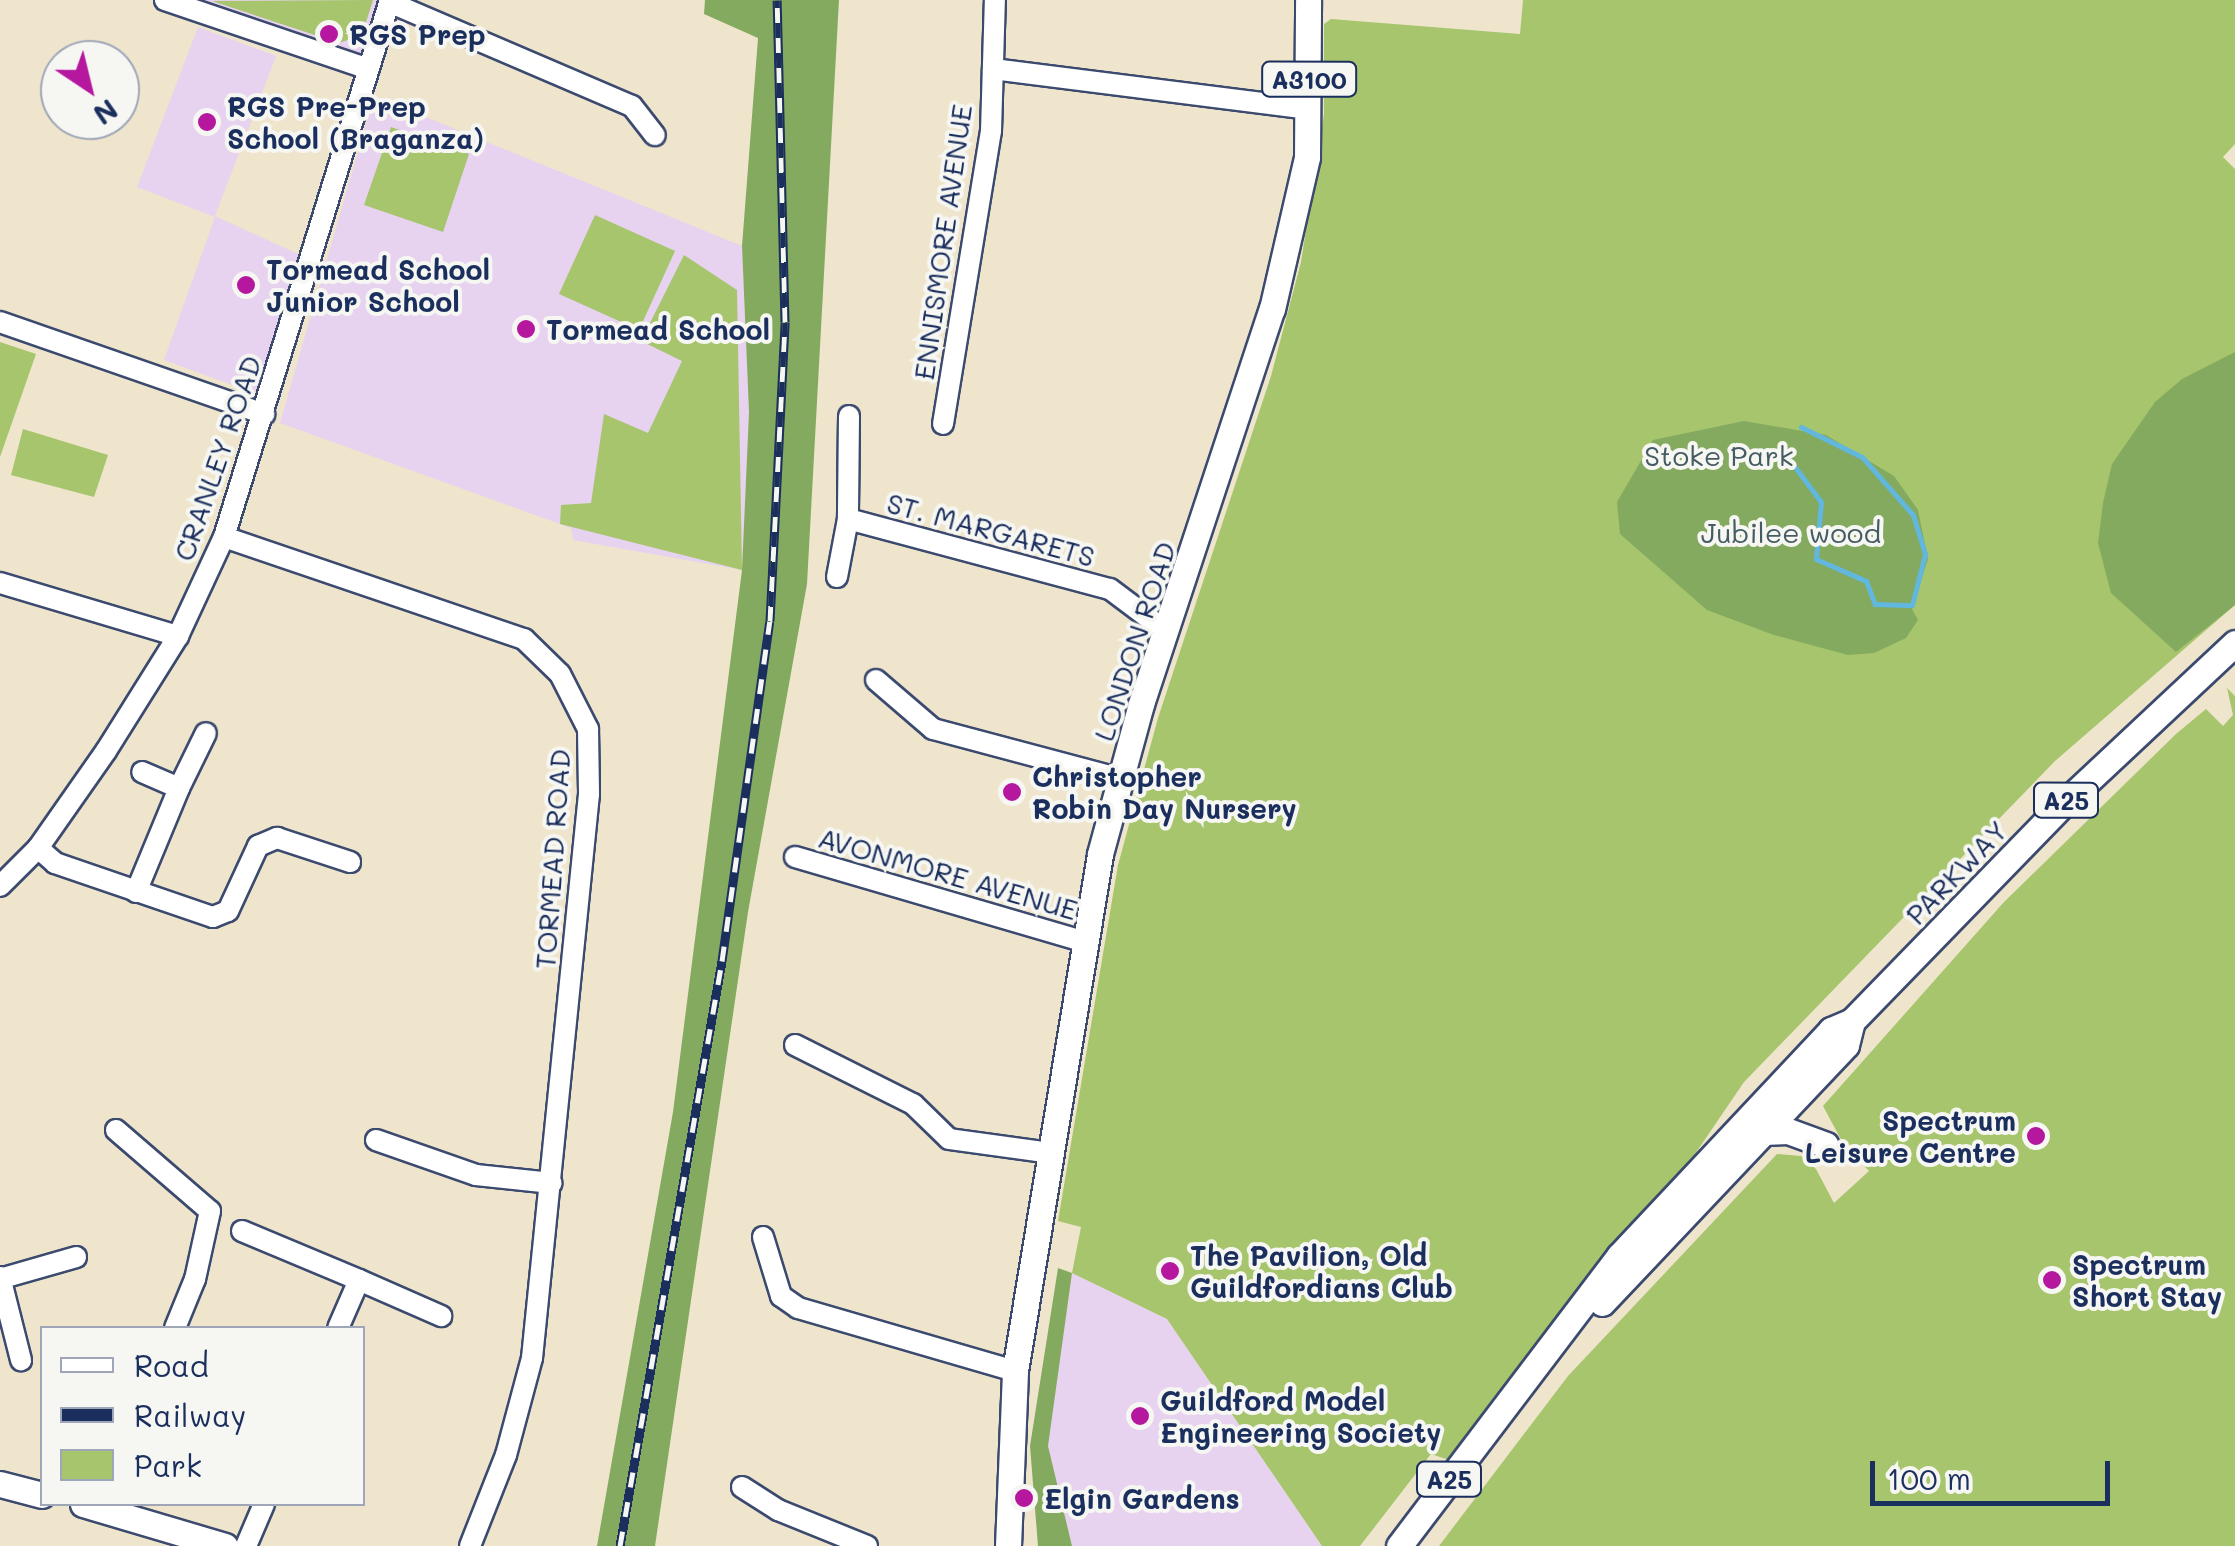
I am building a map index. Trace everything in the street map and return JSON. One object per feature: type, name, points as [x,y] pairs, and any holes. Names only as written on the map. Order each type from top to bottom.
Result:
[{"type":"main road","name":"LONDON ROAD","points":[[1008,1546],[1015,1372],[1086,942],[1121,779],[1272,309],[1307,157],[1308,0]]},
{"type":"main road","name":"PARKWAY","points":[[1399,1546],[1619,1256],[1831,1030],[1852,1021],[2064,803],[2235,643]]},
{"type":"main road","name":"PARKWAY","points":[[1500,1413],[1846,1045],[1852,1021]]},
{"type":"main road","points":[[1763,1132],[1798,1133],[1826,1145]]},
{"type":"main road","points":[[0,1484],[40,1494]]},
{"type":"main road","points":[[99,1506],[225,1546]]},
{"type":"street","points":[[165,0],[369,69]]},
{"type":"street","name":"ENNISMORE AVENUE","points":[[943,424],[991,130],[995,0]]},
{"type":"street","points":[[389,1],[632,106],[656,136]]},
{"type":"street","name":"CRANLEY ROAD","points":[[0,886],[38,848],[178,636],[224,536],[389,1]]},
{"type":"street","name":"ENNISMORE AVENUE","points":[[993,69],[1309,109]]},
{"type":"street","points":[[0,322],[264,414]]},
{"type":"street","name":"ST. MARGARETS","points":[[837,577],[848,519],[849,416]]},
{"type":"street","name":"ST. MARGARETS","points":[[848,519],[1110,589],[1166,631]]},
{"type":"street","name":"TORMEAD ROAD","points":[[224,536],[524,639],[572,690],[588,730],[589,794],[532,1358],[506,1454],[470,1546]]},
{"type":"street","points":[[0,583],[178,636]]},
{"type":"street","points":[[876,680],[933,730],[1121,779]]},
{"type":"street","points":[[136,892],[206,733]]},
{"type":"street","points":[[142,772],[179,788]]},
{"type":"street","points":[[38,848],[55,863],[213,918],[228,911],[258,846],[276,838],[350,862]]},
{"type":"street","name":"AVONMORE AVENUE","points":[[795,857],[1086,942]]},
{"type":"street","points":[[795,1046],[913,1104],[949,1139],[1051,1153]]},
{"type":"street","points":[[116,1130],[210,1211],[195,1279],[175,1326]]},
{"type":"street","points":[[376,1140],[476,1176],[552,1183]]},
{"type":"street","points":[[242,1231],[441,1316]]},
{"type":"street","points":[[764,1237],[781,1296],[798,1308],[1015,1372]]},
{"type":"street","points":[[21,1360],[1,1277],[76,1257]]},
{"type":"street","points":[[339,1326],[358,1280]]},
{"type":"street","points":[[742,1487],[778,1510],[867,1546]]},
{"type":"street","points":[[246,1546],[263,1506]]},
{"type":"shaded area","name":"RGS Prep","points":[[204,0],[384,0],[365,62],[202,5]]},
{"type":"shaded area","points":[[198,27],[276,56],[215,216],[309,259],[265,397],[164,360],[215,217],[137,187]]},
{"type":"shaded area","name":"Tormead School","points":[[374,96],[742,246],[749,412],[742,570],[573,540],[571,528],[280,423]]},
{"type":"shaded area","name":"Guildford Model Engineering Society","points":[[1072,1273],[1167,1319],[1322,1546],[1072,1546],[1047,1446]]},
{"type":"green space","name":"RGS Prep","points":[[373,0],[362,35],[339,43],[212,1]]},
{"type":"green space","points":[[705,0],[839,0],[807,584],[748,912],[655,1546],[597,1546],[673,1112],[742,570],[749,412],[742,246],[758,38],[704,14]]},
{"type":"green space","name":"Stoke Park","points":[[1523,0],[2235,0],[2235,144],[2223,157],[2235,169],[2235,605],[2055,761],[1744,1082],[1661,1204],[1452,1461],[1431,1454],[1360,1546],[1322,1546],[1167,1319],[1072,1273],[1081,1227],[1058,1221],[1118,865],[1158,718],[1271,376],[1301,262],[1324,114],[1324,24],[1331,19],[1520,34]]},
{"type":"green space","points":[[391,127],[469,154],[443,232],[364,205]]},
{"type":"green space","points":[[595,215],[675,251],[639,330],[559,294]]},
{"type":"green space","points":[[684,255],[737,290],[742,570],[560,524],[561,505],[591,503],[604,414],[648,433],[682,361],[641,341]]},
{"type":"green space","points":[[0,342],[36,354],[0,457]]},
{"type":"green space","points":[[2235,352],[2235,605],[2176,652],[2111,593],[2098,543],[2103,503],[2112,464],[2155,402],[2182,379]]},
{"type":"green space","name":"Jubilee wood","points":[[1744,421],[1826,435],[1894,476],[1918,510],[1928,559],[1912,609],[1918,620],[1906,638],[1874,653],[1848,655],[1774,635],[1707,610],[1620,534],[1617,502],[1653,440]]},
{"type":"green space","points":[[23,429],[108,455],[94,497],[11,475]]},
{"type":"green space","points":[[2227,688],[2235,696],[2235,1546],[1439,1546],[1568,1376],[1777,1154],[1801,1156],[1816,1169],[1834,1203],[1869,1171],[1844,1145],[1823,1106],[2004,902],[2176,734],[2206,709],[2223,726],[2233,715]]},
{"type":"green space","points":[[1058,1268],[1072,1273],[1048,1446],[1072,1546],[1038,1546],[1030,1446]]},
{"type":"waterway","points":[[1786,455],[1821,502],[1816,559],[1866,581],[1875,604],[1912,605],[1925,554],[1913,515],[1862,457],[1801,427]]},
{"type":"railway","points":[[620,1546],[722,961],[770,621],[785,322],[777,0]]},
{"type":"place","name":"RGS Prep","points":[[329,34]]},
{"type":"place","name":"RGS Pre-Prep School (Braganza)","points":[[207,122]]},
{"type":"place","name":"Tormead School Junior School","points":[[246,285]]},
{"type":"place","name":"Tormead School","points":[[526,329]]},
{"type":"place","name":"Christopher Robin Day Nursery","points":[[1012,792]]},
{"type":"place","name":"Spectrum Leisure Centre","points":[[2036,1136]]},
{"type":"place","name":"The Pavilion, Old Guildfordians Club","points":[[1170,1271]]},
{"type":"place","name":"Spectrum Short Stay","points":[[2052,1280]]},
{"type":"place","name":"Guildford Model Engineering Society","points":[[1140,1416]]},
{"type":"place","name":"Elgin Gardens","points":[[1024,1498]]}]
